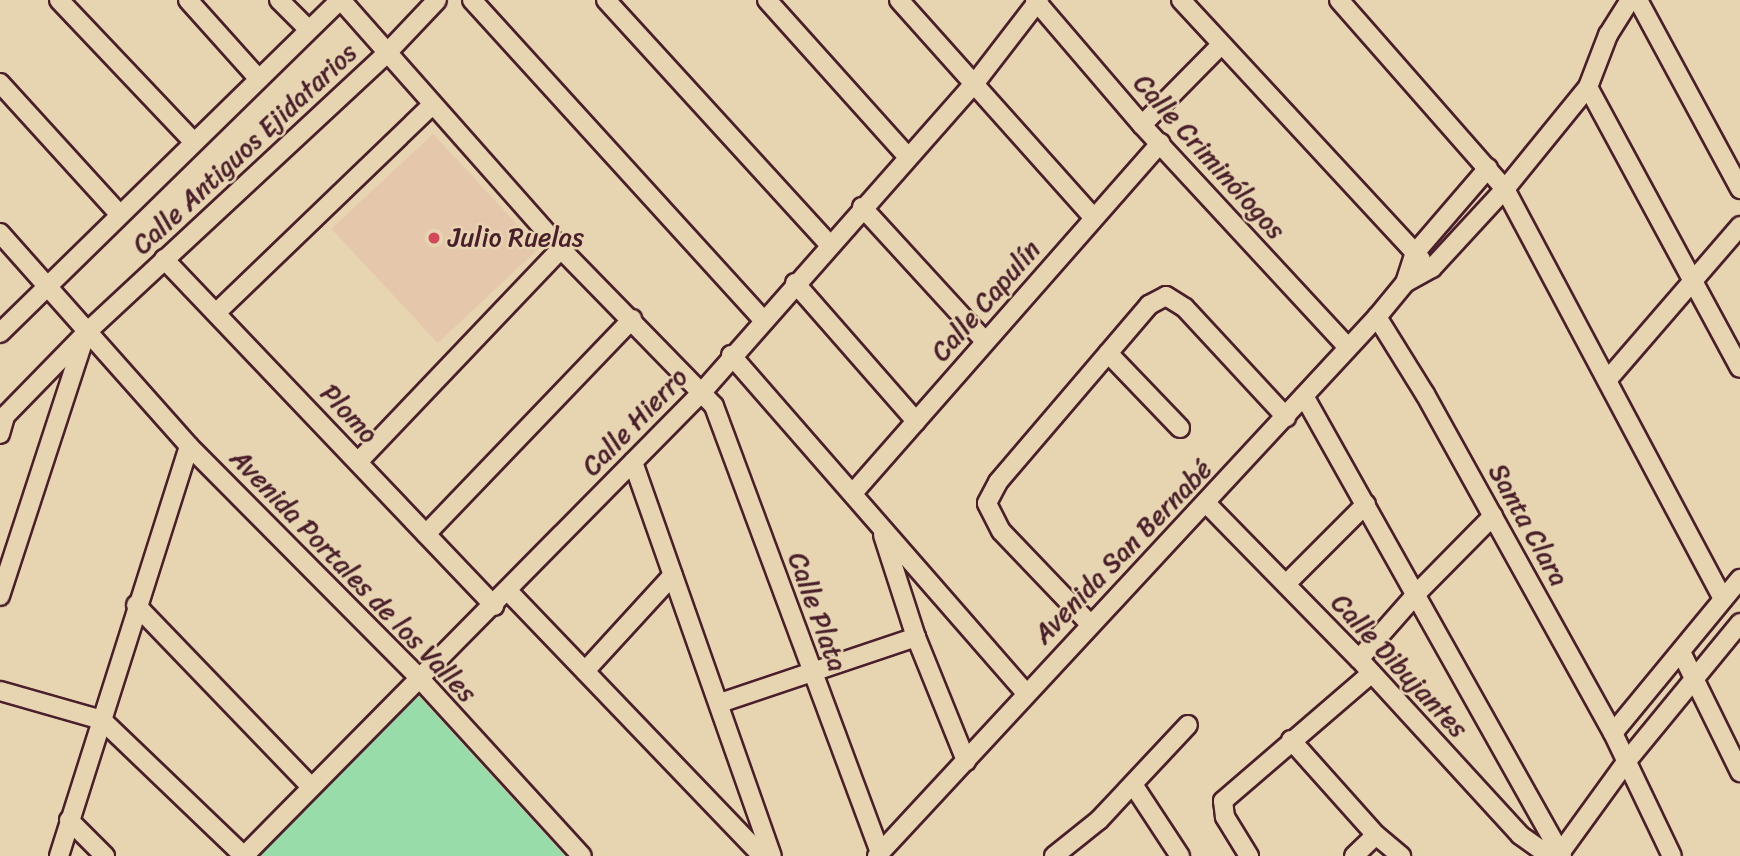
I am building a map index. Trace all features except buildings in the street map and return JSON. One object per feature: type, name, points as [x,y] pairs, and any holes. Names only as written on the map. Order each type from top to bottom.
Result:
[{"type":"street","points":[[59,0],[194,141]]},
{"type":"street","points":[[188,0],[259,79]]},
{"type":"street","points":[[279,0],[308,29]]},
{"type":"street","name":"Calle Antiguos Ejidatarios","points":[[0,333],[340,0]]},
{"type":"street","name":"Calle Plata","points":[[340,0],[431,106],[561,249],[703,391],[723,426],[809,671],[878,854]]},
{"type":"street","name":"Calle Antiguos Ejidatarios","points":[[0,434],[2,414],[164,259],[386,54],[436,0]]},
{"type":"street","points":[[472,0],[763,320]]},
{"type":"street","points":[[606,0],[830,244]]},
{"type":"street","points":[[767,0],[907,156]]},
{"type":"street","points":[[899,0],[1094,218]]},
{"type":"street","points":[[1181,0],[1415,253],[1432,268]]},
{"type":"street","points":[[1339,0],[1505,190],[1609,378],[1723,599]]},
{"type":"street","name":"Avenida San Bernabé","points":[[1405,283],[1432,268],[1505,190],[1588,88],[1608,35],[1630,0]]},
{"type":"street","points":[[1638,0],[1740,189]]},
{"type":"street","name":"Calle Hierro","points":[[244,856],[311,787],[422,681],[703,391],[731,355],[975,83],[1037,1]]},
{"type":"street","name":"Calle Criminólogos","points":[[1037,1],[1142,125],[1347,346]]},
{"type":"street","points":[[1142,125],[1221,45]]},
{"type":"street","points":[[0,83],[120,215]]},
{"type":"street","points":[[1588,88],[1691,283],[1740,368]]},
{"type":"street","points":[[217,312],[431,106]]},
{"type":"street","name":"Calle Capulín","points":[[853,494],[1160,143]]},
{"type":"street","name":"Avenida San Bernabé","points":[[878,854],[966,761],[1089,623],[1206,503],[1347,346],[1377,317],[1405,283],[1415,253],[1488,168]]},
{"type":"street","points":[[862,207],[985,341]]},
{"type":"street","points":[[1609,378],[1740,226]]},
{"type":"street","name":"Avenida Portales de los Valles","points":[[0,233],[189,446],[422,681],[582,856]]},
{"type":"street","points":[[358,462],[561,249]]},
{"type":"street","name":"Plomo","points":[[164,259],[494,606]]},
{"type":"street","points":[[795,283],[916,421]]},
{"type":"street","points":[[1089,623],[1001,531],[987,503],[998,482],[1149,305],[1166,296],[1185,308],[1286,417]]},
{"type":"street","name":"Santa Clara","points":[[1377,317],[1493,516],[1613,733],[1672,856]]},
{"type":"street","points":[[426,534],[632,319]]},
{"type":"street","name":"Calle Antiguos Ejidatarios","points":[[0,596],[87,332]]},
{"type":"street","points":[[1108,353],[1180,428]]},
{"type":"street","points":[[731,355],[1026,693]]},
{"type":"street","points":[[1304,396],[1418,592],[1560,855],[1626,762],[1740,623]]},
{"type":"street","points":[[59,856],[136,605],[189,446]]},
{"type":"street","points":[[632,462],[720,703],[772,856]]},
{"type":"street","name":"Calle Dibujantes","points":[[1206,503],[1365,666],[1520,835],[1540,849],[1560,855]]},
{"type":"street","points":[[1286,584],[1366,504]]},
{"type":"street","points":[[1249,856],[1225,817],[1223,801],[1292,740],[1365,666],[1418,592],[1493,516]]},
{"type":"street","points":[[881,528],[916,637],[966,761]]},
{"type":"street","points":[[585,671],[673,575]]},
{"type":"street","points":[[1613,733],[1740,579]]},
{"type":"street","points":[[508,591],[762,856]]},
{"type":"street","points":[[136,605],[311,787]]},
{"type":"street","points":[[720,703],[916,637]]},
{"type":"street","points":[[1681,652],[1740,772]]},
{"type":"street","points":[[0,691],[102,720],[244,856]]},
{"type":"street","points":[[1054,856],[1134,786],[1188,725]]},
{"type":"street","points":[[1292,740],[1376,835],[1401,856]]},
{"type":"street","points":[[1134,786],[1180,856]]},
{"type":"street","points":[[69,820],[105,856]]},
{"type":"street","points":[[1354,856],[1376,835]]},
{"type":"shaded area","name":"Julio Ruelas","points":[[433,134],[539,248],[438,343],[331,229]]},
{"type":"green space","points":[[419,696],[565,856],[254,856],[376,732]]},
{"type":"place","name":"Julio Ruelas","points":[[434,238]]}]
